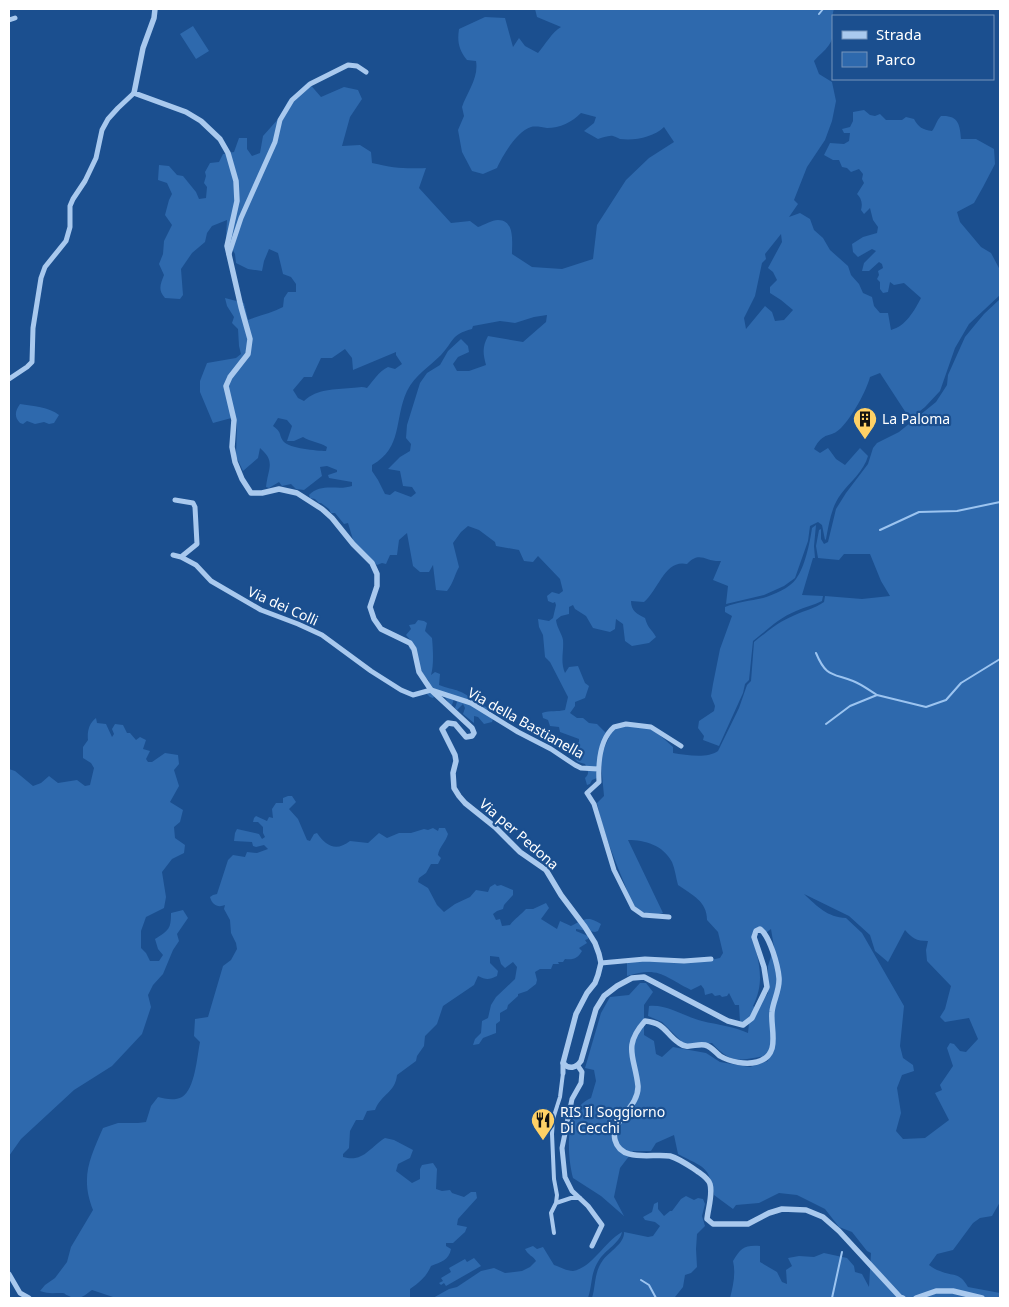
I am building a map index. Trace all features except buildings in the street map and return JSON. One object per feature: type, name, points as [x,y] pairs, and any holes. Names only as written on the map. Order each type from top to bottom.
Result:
[{"type":"street","points":[[9,379],[32,362],[33,328],[41,278],[45,267],[66,241],[70,227],[70,206],[96,158],[102,130],[108,119],[134,93],[143,48],[154,18],[155,9]]},
{"type":"street","points":[[9,20],[15,18]]},
{"type":"street","points":[[228,255],[241,218],[275,142],[280,120],[292,100],[310,84],[348,65],[357,66],[366,72]]},
{"type":"street","points":[[134,93],[186,112],[202,121],[213,131],[228,153],[236,181],[237,201],[227,246],[250,339],[248,354],[228,380],[227,392],[234,420],[232,447],[242,479],[251,493],[278,490],[297,493],[322,509],[332,518],[353,544],[372,563],[377,574],[377,586],[370,607],[374,619],[381,628],[410,643],[414,649],[419,672],[431,690]]},
{"type":"street","points":[[175,500],[193,503],[195,507],[197,544],[181,557]]},
{"type":"street","name":"Via dei Colli","points":[[173,555],[196,565],[211,581],[261,610],[322,635],[371,671],[401,690],[413,695],[431,690]]},
{"type":"street","name":"Via della Bastianella","points":[[431,690],[471,703],[518,732],[551,748],[581,768],[598,769],[599,782],[587,793],[594,804],[610,858],[628,900],[633,908],[643,915],[669,917]]},
{"type":"street","name":"Via per Pedona","points":[[431,690],[467,722],[474,733],[466,738],[455,724],[448,723],[442,729],[455,755],[454,788],[465,803],[495,827],[520,852],[546,870],[561,896],[595,943],[601,963]]},
{"type":"street","points":[[598,769],[601,750],[607,736],[611,729],[620,725],[651,727],[680,746]]},
{"type":"street","points":[[563,1063],[568,1067],[578,1066],[596,1009],[604,996],[632,978],[644,977],[728,1021],[743,1025],[752,1018],[767,987],[764,967],[754,937],[756,931],[760,930],[763,932],[773,953],[779,979],[771,1014],[774,1037],[772,1051],[758,1062],[732,1061],[719,1056],[712,1049],[703,1045],[691,1047],[679,1044],[668,1031],[655,1022],[645,1021],[636,1031],[631,1049],[638,1088],[634,1102],[615,1128],[614,1138],[617,1146],[626,1153],[635,1156],[671,1156],[684,1162],[704,1176],[710,1184],[707,1218],[713,1224],[748,1224],[769,1213],[782,1209],[806,1210],[823,1217],[839,1231],[903,1298]]},
{"type":"street","points":[[554,1232],[551,1213],[556,1204],[557,1195],[554,1179],[553,1119],[560,1097],[563,1063],[576,1014],[587,993],[595,983],[601,963],[644,958],[684,962],[711,959]]},
{"type":"street","points":[[578,1066],[582,1072],[581,1083],[572,1099],[562,1148],[567,1183],[602,1225],[592,1246]]},
{"type":"street","points":[[556,1204],[571,1198],[580,1198]]},
{"type":"street","points":[[9,1274],[20,1293],[29,1298]]},
{"type":"street","points":[[916,1298],[936,1291],[953,1291],[982,1298]]},
{"type":"green space","points":[[535,9],[834,9],[832,15],[832,38],[814,61],[819,74],[832,82],[836,101],[832,121],[825,140],[807,167],[794,200],[798,204],[789,217],[800,213],[810,219],[814,230],[823,238],[830,250],[848,266],[851,275],[859,284],[863,293],[872,297],[874,306],[880,313],[888,313],[891,330],[901,325],[912,313],[921,298],[904,283],[894,285],[890,282],[888,292],[883,293],[880,289],[880,282],[877,279],[878,271],[883,268],[879,262],[869,271],[862,271],[864,263],[876,251],[872,249],[858,257],[853,252],[852,244],[863,237],[877,233],[878,227],[873,220],[870,208],[864,214],[861,210],[860,197],[857,194],[864,183],[862,179],[863,174],[859,169],[851,172],[847,168],[842,167],[839,160],[833,160],[824,155],[830,143],[844,144],[849,141],[850,133],[844,133],[842,129],[850,127],[853,121],[853,112],[864,110],[870,115],[880,114],[886,120],[902,120],[906,117],[914,119],[923,129],[932,131],[941,116],[951,117],[959,125],[961,139],[976,139],[994,149],[995,164],[974,203],[957,212],[960,222],[981,247],[991,253],[1000,270],[1000,295],[969,324],[955,348],[940,391],[925,407],[910,419],[880,373],[870,377],[862,397],[841,428],[821,439],[814,449],[820,453],[828,448],[836,459],[845,465],[860,448],[868,456],[860,471],[835,504],[826,539],[822,525],[818,522],[810,526],[808,541],[795,578],[784,586],[764,595],[726,604],[728,586],[713,580],[721,561],[699,557],[687,564],[673,566],[663,576],[644,602],[631,601],[633,610],[645,618],[656,637],[649,643],[632,646],[625,641],[623,624],[616,619],[615,629],[610,632],[593,628],[586,616],[575,609],[573,605],[569,607],[569,614],[561,616],[556,620],[563,640],[562,660],[565,673],[569,667],[578,666],[585,683],[589,686],[585,698],[575,702],[575,706],[570,713],[577,718],[583,718],[589,723],[597,724],[606,733],[599,755],[597,778],[587,785],[585,778],[588,775],[588,771],[586,766],[574,758],[580,754],[580,751],[575,749],[574,746],[579,742],[579,739],[560,732],[559,727],[550,726],[548,720],[543,718],[542,713],[565,710],[568,697],[550,662],[545,657],[543,635],[538,619],[549,621],[553,618],[556,605],[555,602],[548,601],[547,596],[552,592],[559,594],[563,591],[560,579],[538,556],[533,562],[524,561],[519,550],[496,546],[495,542],[479,530],[468,526],[453,543],[459,567],[451,585],[447,591],[436,590],[433,565],[429,572],[420,572],[413,566],[407,533],[399,540],[397,555],[390,555],[386,564],[377,565],[354,543],[348,523],[344,524],[335,513],[331,513],[321,503],[310,498],[309,495],[319,489],[352,486],[352,482],[329,478],[328,475],[337,472],[337,470],[327,466],[320,467],[322,476],[304,490],[296,489],[291,484],[282,486],[279,482],[269,488],[266,487],[270,466],[269,461],[260,448],[258,458],[243,471],[236,456],[237,424],[235,417],[213,423],[200,392],[200,381],[207,363],[236,358],[241,354],[238,329],[232,323],[234,317],[227,306],[225,298],[244,303],[248,320],[283,307],[284,298],[288,292],[296,292],[296,284],[291,277],[283,274],[278,253],[269,249],[262,271],[248,269],[236,263],[235,254],[226,237],[227,220],[212,226],[207,233],[205,242],[192,253],[181,269],[183,295],[180,299],[165,298],[161,292],[160,287],[164,275],[159,264],[163,254],[164,241],[172,225],[165,215],[172,194],[167,183],[158,180],[159,165],[169,166],[177,175],[183,176],[196,192],[199,199],[206,198],[205,172],[210,163],[219,162],[223,154],[234,152],[239,138],[247,138],[247,149],[252,156],[260,153],[263,136],[279,118],[288,101],[308,82],[321,97],[344,87],[358,90],[362,99],[350,117],[342,146],[360,145],[371,152],[372,163],[399,168],[426,168],[419,188],[451,223],[470,221],[478,227],[496,220],[503,221],[510,228],[512,254],[532,267],[562,269],[593,259],[597,225],[626,180],[649,158],[674,142],[664,127],[650,136],[638,139],[620,139],[608,136],[598,139],[584,131],[594,123],[596,117],[581,113],[570,122],[561,126],[526,129],[511,144],[497,168],[483,174],[472,171],[462,152],[458,130],[464,116],[462,107],[476,73],[476,61],[467,60],[459,46],[459,29],[485,17],[505,18],[513,47],[519,38],[525,46],[538,53],[561,27],[537,17]],"holes":[[[781,234],[782,242],[768,268],[773,272],[777,280],[770,287],[770,293],[793,310],[784,320],[775,321],[772,312],[765,306],[746,329],[744,318],[755,296],[762,263],[766,259],[765,254]],[[547,315],[546,322],[523,342],[488,336],[484,350],[486,365],[469,371],[457,371],[453,364],[458,357],[469,352],[468,346],[461,339],[448,351],[440,365],[427,373],[420,383],[407,425],[406,438],[411,444],[410,451],[400,457],[388,469],[400,471],[403,486],[412,487],[416,493],[411,497],[395,491],[390,495],[385,494],[372,471],[372,465],[389,450],[396,432],[403,402],[414,380],[441,355],[456,336],[472,329],[473,326],[500,321],[515,323]],[[345,349],[352,358],[353,370],[396,352],[402,364],[395,369],[388,367],[385,369],[367,388],[326,390],[304,401],[298,398],[293,390],[304,377],[312,377],[321,358],[332,358]],[[278,418],[287,420],[292,426],[287,441],[294,441],[303,437],[327,447],[326,451],[304,449],[284,442],[278,430],[273,426]]]},
{"type":"green space","points":[[193,26],[209,51],[196,59],[180,34]]},
{"type":"green space","points":[[1000,299],[1000,1202],[992,1216],[980,1218],[973,1223],[953,1250],[937,1254],[929,1265],[939,1271],[959,1276],[968,1287],[1000,1293],[1000,1298],[730,1298],[734,1275],[733,1261],[741,1250],[750,1246],[760,1246],[760,1262],[777,1272],[782,1282],[787,1284],[786,1270],[792,1266],[788,1258],[799,1256],[814,1257],[824,1253],[847,1258],[854,1266],[855,1272],[862,1274],[869,1287],[871,1253],[867,1251],[852,1232],[839,1227],[825,1209],[797,1195],[779,1193],[759,1203],[736,1205],[733,1209],[714,1195],[710,1178],[704,1168],[678,1154],[674,1135],[656,1143],[651,1151],[633,1151],[620,1168],[614,1197],[624,1216],[601,1196],[573,1178],[569,1157],[572,1122],[582,1104],[591,1098],[596,1081],[594,1070],[585,1068],[601,1013],[610,997],[629,995],[640,983],[646,983],[653,992],[644,1005],[644,1035],[654,1041],[656,1054],[662,1057],[673,1047],[706,1053],[720,1062],[750,1067],[768,1061],[765,1056],[742,1059],[730,1058],[712,1043],[689,1045],[683,1043],[662,1022],[648,1016],[649,1006],[662,1007],[696,1019],[748,1033],[749,1023],[740,1022],[739,1005],[735,1005],[729,993],[727,996],[722,997],[720,995],[715,996],[712,993],[705,995],[701,985],[691,990],[668,977],[655,973],[647,972],[627,976],[627,961],[710,960],[720,958],[723,953],[718,932],[707,920],[702,903],[678,885],[672,862],[664,851],[647,842],[628,840],[663,913],[644,913],[632,904],[609,845],[597,803],[604,796],[601,763],[603,751],[612,731],[615,728],[626,726],[653,729],[673,747],[673,753],[696,756],[708,755],[718,751],[739,708],[747,685],[751,681],[754,642],[783,621],[824,602],[825,596],[862,599],[890,596],[881,581],[870,554],[844,554],[839,560],[818,558],[816,546],[819,530],[821,529],[821,539],[824,544],[828,542],[836,509],[868,464],[873,448],[877,443],[899,432],[936,402],[947,385],[948,375],[965,337],[984,314]],"holes":[[[804,894],[849,916],[870,935],[875,951],[888,962],[905,930],[915,938],[928,941],[926,950],[927,961],[951,986],[945,1009],[940,1017],[945,1022],[969,1018],[978,1039],[966,1052],[960,1051],[954,1044],[950,1043],[947,1048],[953,1066],[940,1085],[942,1090],[935,1093],[949,1120],[925,1138],[903,1139],[896,1131],[901,1113],[897,1088],[902,1075],[914,1071],[913,1065],[903,1058],[900,1046],[904,1006],[862,933],[846,918],[833,916],[818,907]],[[758,928],[767,932],[771,929],[774,947],[768,966],[768,993],[757,1009],[753,1006],[759,987],[760,970],[752,934]]]},
{"type":"green space","points":[[20,404],[46,409],[59,415],[54,423],[44,422],[35,424],[27,421],[23,424],[18,421],[16,416]]},
{"type":"green space","points":[[816,525],[815,558],[813,558],[802,595],[823,596],[822,601],[784,617],[753,641],[749,680],[745,684],[743,693],[719,746],[703,740],[704,736],[698,728],[699,721],[714,711],[715,706],[711,696],[713,684],[720,649],[732,616],[725,612],[725,607],[767,597],[790,585],[802,568],[812,528]]},
{"type":"green space","points":[[418,620],[427,623],[425,631],[432,638],[433,662],[431,675],[435,672],[440,674],[439,685],[459,691],[472,699],[476,704],[476,709],[479,709],[480,704],[488,708],[488,713],[493,719],[492,722],[484,724],[478,717],[474,716],[474,723],[463,714],[465,708],[463,704],[457,710],[455,708],[457,702],[454,699],[452,705],[450,705],[445,697],[436,694],[433,698],[426,693],[429,681],[409,648],[412,642],[406,635],[411,629],[409,625],[415,624]]},
{"type":"green space","points":[[96,718],[97,723],[106,724],[112,737],[114,734],[112,729],[115,724],[123,725],[127,733],[130,733],[136,740],[140,737],[146,740],[143,749],[150,751],[146,759],[148,762],[152,762],[165,753],[178,755],[179,764],[174,770],[179,786],[170,802],[183,810],[180,822],[174,827],[175,838],[185,845],[184,853],[172,859],[162,872],[166,897],[164,908],[146,917],[141,931],[141,948],[150,961],[159,961],[163,955],[158,949],[155,939],[168,929],[171,913],[183,910],[188,918],[177,934],[179,941],[163,974],[153,985],[148,995],[151,1007],[142,1034],[112,1066],[74,1090],[21,1139],[9,1156],[9,769],[15,771],[33,786],[41,783],[49,776],[58,783],[77,780],[85,786],[90,785],[94,768],[91,763],[83,758],[83,747],[88,740],[90,725]]},
{"type":"green space","points":[[292,796],[296,802],[289,809],[298,819],[307,840],[310,841],[314,834],[317,833],[328,844],[336,847],[350,841],[368,843],[379,833],[387,838],[399,833],[411,833],[433,828],[438,831],[439,828],[445,828],[448,834],[438,855],[441,858],[438,864],[431,864],[426,873],[419,878],[418,882],[428,888],[437,905],[444,912],[470,897],[476,890],[488,892],[490,887],[495,884],[513,890],[513,895],[504,905],[503,909],[493,914],[496,920],[500,919],[502,926],[510,925],[526,909],[533,909],[546,903],[549,908],[541,919],[557,929],[560,921],[571,926],[580,921],[590,919],[601,924],[598,931],[595,932],[576,929],[576,931],[588,936],[588,939],[585,940],[587,943],[579,948],[582,951],[579,955],[573,959],[565,959],[563,962],[558,962],[559,964],[553,964],[551,969],[540,969],[535,972],[536,984],[527,991],[518,994],[508,1005],[507,1009],[500,1013],[500,1021],[496,1024],[496,1033],[483,1038],[479,1044],[473,1045],[475,1039],[481,1033],[482,1021],[488,1018],[491,1005],[496,997],[515,979],[517,967],[513,962],[505,968],[501,964],[499,957],[490,956],[490,963],[498,971],[497,976],[488,979],[478,976],[474,985],[443,1006],[437,1024],[425,1036],[424,1046],[416,1061],[397,1075],[394,1086],[381,1100],[375,1110],[367,1111],[363,1120],[356,1120],[350,1131],[349,1148],[343,1154],[343,1157],[356,1158],[366,1154],[385,1138],[394,1140],[413,1150],[410,1158],[398,1164],[396,1171],[412,1183],[420,1179],[422,1165],[433,1163],[437,1169],[436,1189],[442,1191],[450,1190],[452,1193],[464,1197],[471,1192],[476,1192],[477,1198],[458,1219],[457,1225],[467,1227],[465,1232],[453,1243],[446,1243],[446,1246],[451,1249],[448,1256],[431,1266],[422,1279],[410,1289],[410,1298],[116,1298],[92,1290],[84,1296],[75,1298],[64,1293],[40,1291],[55,1278],[67,1262],[71,1247],[93,1210],[87,1187],[88,1168],[103,1128],[118,1123],[146,1122],[151,1106],[158,1097],[176,1099],[182,1097],[190,1087],[195,1072],[200,1042],[194,1036],[195,1019],[208,1017],[223,966],[231,960],[237,949],[231,933],[230,920],[224,909],[225,905],[216,905],[210,897],[217,894],[228,860],[233,855],[245,857],[247,852],[257,853],[268,849],[264,845],[253,846],[252,842],[234,841],[237,829],[259,834],[262,839],[265,837],[263,827],[258,822],[253,822],[254,818],[256,816],[267,821],[269,817],[273,818],[272,809],[276,803],[283,803],[283,798]]},
{"type":"green space","points":[[686,1196],[694,1200],[698,1198],[703,1199],[705,1204],[702,1216],[705,1226],[697,1234],[697,1267],[691,1273],[685,1275],[683,1287],[675,1297],[680,1298],[592,1298],[600,1265],[622,1240],[624,1232],[648,1237],[653,1236],[660,1226],[655,1222],[645,1220],[643,1217],[652,1212],[654,1204],[658,1202],[658,1209],[664,1216],[672,1211],[681,1199]]},
{"type":"green space","points":[[622,1232],[618,1240],[596,1265],[588,1298],[433,1298],[449,1289],[457,1287],[481,1271],[494,1268],[505,1273],[522,1271],[530,1267],[536,1261],[525,1249],[533,1246],[537,1249],[543,1247],[554,1265],[571,1271],[580,1269]]},
{"type":"green space","points":[[474,1258],[481,1266],[446,1286],[444,1283],[441,1285],[439,1283],[443,1281],[441,1278],[451,1272],[449,1268],[465,1259],[467,1262]]},
{"type":"waterway","points":[[819,14],[823,9]]},
{"type":"waterway","points":[[880,530],[919,512],[957,511],[1000,502]]},
{"type":"waterway","points":[[816,653],[823,666],[830,673],[856,682],[877,695]]},
{"type":"waterway","points":[[826,724],[850,706],[877,695],[926,707],[946,700],[961,683],[1000,659]]},
{"type":"waterway","points":[[832,1298],[842,1252]]},
{"type":"waterway","points":[[641,1280],[649,1285],[656,1298]]},
{"type":"place","name":"La Paloma","points":[[865,440]]},
{"type":"place","name":"RIS Il Soggiorno Di Cecchi","points":[[543,1141]]}]
